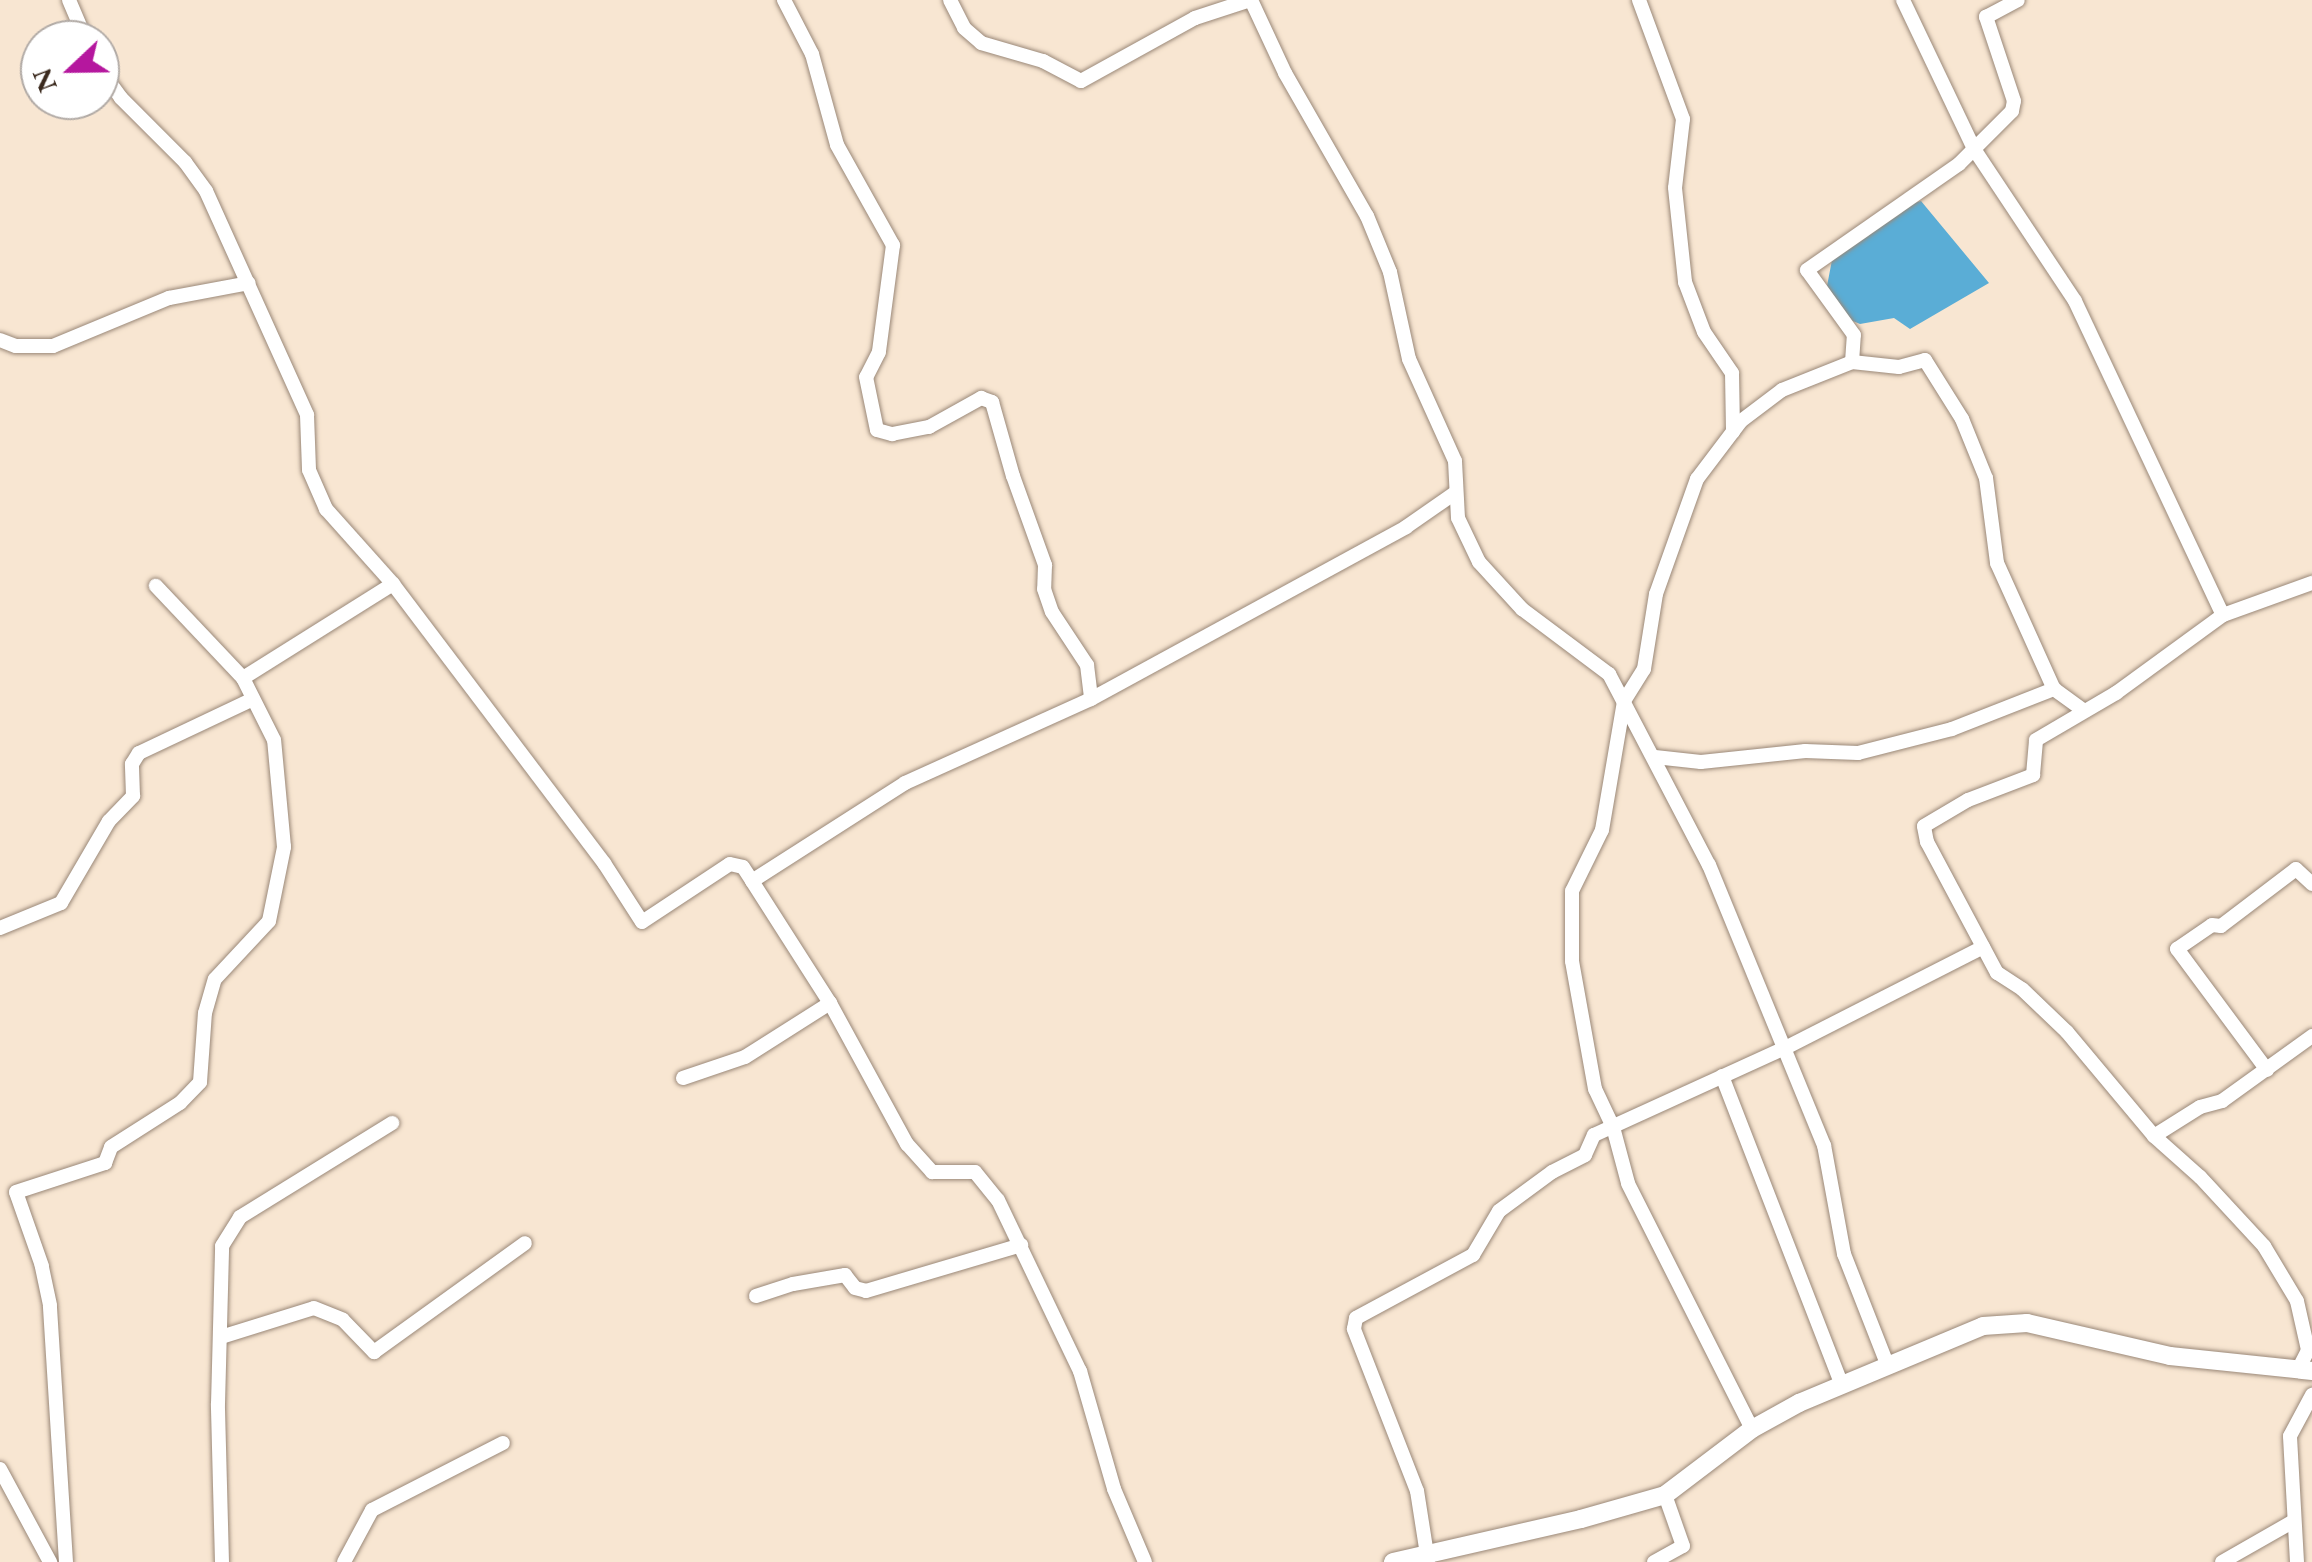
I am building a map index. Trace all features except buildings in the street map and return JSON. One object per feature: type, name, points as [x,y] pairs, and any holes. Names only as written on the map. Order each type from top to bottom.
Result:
[{"type":"street","points":[[784,0],[812,54],[837,145],[893,245],[878,352],[866,377],[878,430],[892,434],[928,428],[981,398],[992,402],[1012,476],[1044,564],[1044,589],[1052,612],[1087,665],[1091,700]]},
{"type":"street","points":[[950,0],[964,28],[981,43],[1006,48],[1081,81],[1195,18],[1250,0],[1285,73],[1367,216],[1390,272],[1409,360],[1455,461],[1458,518],[1479,562],[1522,610],[1609,674],[1709,865],[1740,949],[1786,1046],[1824,1145],[1844,1254],[1888,1366]]},
{"type":"street","points":[[1639,0],[1683,119],[1676,219],[1686,282],[1704,332],[1732,373],[1732,432]]},
{"type":"street","points":[[1903,0],[1974,149],[2075,301],[2223,615]]},
{"type":"street","points":[[1852,362],[1854,336],[1807,270],[1974,149],[2012,110],[2014,101],[1986,17],[2018,0]]},
{"type":"street","points":[[120,97],[194,172],[249,283],[307,415],[309,470],[320,498],[393,584],[604,863],[642,922],[730,864],[743,867],[830,1003],[906,1144],[932,1172],[976,1172],[998,1200],[1080,1371],[1114,1489],[1145,1562]]},
{"type":"street","points":[[0,340],[16,346],[53,346],[170,298],[249,283]]},
{"type":"street","points":[[1752,1430],[1628,1182],[1613,1128],[1596,1089],[1572,961],[1572,891],[1602,830],[1624,701],[1644,669],[1656,594],[1697,479],[1741,421],[1782,390],[1852,362],[1899,367],[1926,360],[1962,419],[1986,478],[1998,563],[2054,689],[2083,710]]},
{"type":"street","points":[[752,881],[906,783],[1091,700],[1406,527],[1455,494]]},
{"type":"street","points":[[1393,1562],[1427,1558],[1665,1495],[1752,1430],[1842,1385],[1984,1326],[2028,1323],[2170,1356],[2306,1370],[2308,1350],[2297,1301],[2264,1246],[2200,1177],[2154,1136],[2067,1032],[2022,989],[1997,973],[1927,842],[1924,826],[1968,800],[2032,775],[2036,740],[2116,693],[2223,615],[2312,583]]},
{"type":"street","points":[[243,678],[393,584]]},
{"type":"street","points":[[66,1562],[50,1305],[42,1266],[16,1192],[106,1163],[111,1148],[180,1103],[200,1082],[204,1014],[215,979],[269,920],[284,846],[274,740],[243,678],[156,586]]},
{"type":"street","points":[[1655,757],[1701,762],[1805,751],[1858,753],[1952,729],[2054,689]]},
{"type":"street","points":[[0,928],[61,903],[109,821],[133,796],[132,764],[139,753],[253,698]]},
{"type":"street","points":[[2267,1070],[2177,949],[2212,924],[2220,926],[2296,870],[2312,884]]},
{"type":"street","points":[[1427,1558],[1417,1490],[1354,1329],[1356,1318],[1472,1255],[1499,1211],[1552,1172],[1585,1156],[1594,1136],[1983,947]]},
{"type":"street","points":[[683,1078],[745,1057],[830,1003]]},
{"type":"street","points":[[2154,1136],[2200,1108],[2222,1101],[2312,1036]]},
{"type":"street","points":[[1722,1076],[1842,1385]]},
{"type":"street","points":[[222,1562],[222,1246],[240,1217],[392,1122]]},
{"type":"street","points":[[221,1337],[314,1308],[343,1320],[374,1352],[525,1243]]},
{"type":"street","points":[[756,1296],[793,1284],[845,1275],[856,1288],[866,1291],[1021,1244]]},
{"type":"street","points":[[2297,1562],[2290,1436],[2312,1394]]},
{"type":"street","points":[[344,1562],[372,1510],[503,1443]]},
{"type":"street","points":[[0,1469],[50,1562]]},
{"type":"street","points":[[1654,1562],[1683,1546],[1665,1495]]},
{"type":"street","points":[[2222,1562],[2294,1520]]},
{"type":"water","points":[[1921,201],[1989,283],[1910,329],[1894,318],[1860,324],[1848,319],[1827,286],[1832,260],[1910,204]]}]
